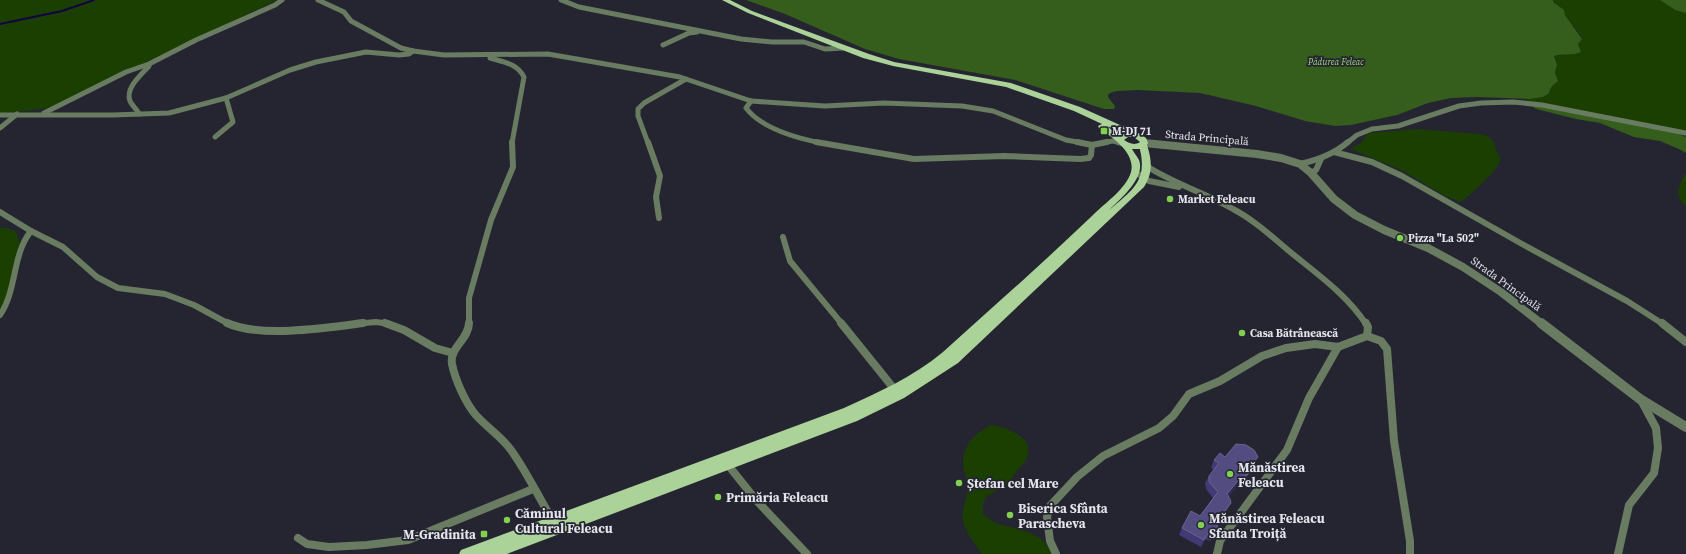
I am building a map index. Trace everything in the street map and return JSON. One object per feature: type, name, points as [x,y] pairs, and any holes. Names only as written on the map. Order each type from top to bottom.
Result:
[{"type":"main road","points":[[491,554],[870,410],[900,395],[938,371],[969,347],[1145,180],[1148,167],[1143,144],[1140,138],[1118,129],[1088,113],[1008,85],[893,64],[844,48],[750,12],[725,0]]},
{"type":"main road","points":[[466,554],[848,412],[895,390],[931,368],[962,343],[1126,188],[1135,172],[1135,161],[1122,142],[1103,127],[1078,115],[979,80]]},
{"type":"main road","points":[[1122,142],[1124,135],[1133,135]]},
{"type":"main road","points":[[1122,142],[1136,147],[1143,144]]},
{"type":"street","points":[[41,114],[126,72],[149,64],[196,40],[275,5],[282,0]]},
{"type":"street","points":[[318,0],[344,12],[351,21],[401,48],[413,51],[444,55],[548,54],[686,79],[752,101],[825,106],[884,103],[962,106],[993,112],[1066,140],[1092,145],[1113,141],[1122,142]]},
{"type":"street","points":[[561,0],[579,7],[741,39],[772,42],[804,42],[825,49],[844,48]]},
{"type":"street","points":[[663,45],[689,33],[703,31]]},
{"type":"street","points":[[0,115],[113,115],[169,113],[226,98],[290,70],[316,62],[366,52],[399,55],[408,54],[413,51]]},
{"type":"street","points":[[480,55],[515,65],[521,70],[524,77],[512,138],[513,167],[491,220],[469,298],[469,330],[453,353],[452,363],[466,402],[476,414],[498,434],[512,451],[552,521]]},
{"type":"street","points":[[139,114],[139,111],[130,102],[128,95],[149,64]]},
{"type":"street","points":[[659,218],[656,197],[660,176],[638,116],[638,109],[644,103],[686,79]]},
{"type":"street","points":[[215,137],[233,122],[226,98]]},
{"type":"street","points":[[752,101],[746,108],[753,118],[803,139],[895,157],[912,159],[940,159],[1037,156],[1083,160],[1092,155],[1092,145]]},
{"type":"street","points":[[1300,164],[1321,159],[1334,152],[1357,135],[1372,129],[1398,126],[1459,106],[1481,103],[1513,102],[1542,105],[1648,127],[1686,133]]},
{"type":"street","points":[[0,128],[17,114]]},
{"type":"street","name":"Strada Principală","points":[[1143,144],[1257,154],[1281,158],[1300,164],[1311,173],[1334,199],[1355,215],[1384,230],[1428,248],[1463,267],[1501,292],[1640,399],[1686,427]]},
{"type":"street","points":[[1334,152],[1383,166],[1413,182],[1523,245],[1598,283],[1670,329],[1686,342]]},
{"type":"street","points":[[1311,173],[1316,170],[1321,159]]},
{"type":"street","points":[[1148,167],[1182,187],[1234,209],[1255,223],[1336,290],[1362,316],[1368,327],[1367,336]]},
{"type":"street","points":[[1135,172],[1145,180],[1170,186],[1182,187]]},
{"type":"street","points":[[0,212],[31,231],[63,247],[97,277],[118,288],[165,294],[194,305],[221,321],[237,328],[260,331],[322,328],[376,322],[389,324],[404,330],[435,348],[453,353]]},
{"type":"street","points":[[0,315],[5,308],[26,236],[31,231]]},
{"type":"street","points":[[783,237],[790,261],[895,390]]},
{"type":"street","points":[[1056,554],[1050,541],[1047,517],[1050,506],[1078,477],[1103,456],[1159,428],[1173,416],[1189,394],[1220,380],[1262,356],[1286,348],[1315,344],[1338,347],[1367,336],[1381,341],[1387,349],[1394,441],[1410,541],[1410,554]]},
{"type":"street","points":[[1217,554],[1220,541],[1287,450],[1309,398],[1338,347]]},
{"type":"street","points":[[1618,554],[1629,506],[1654,473],[1657,454],[1656,428],[1640,399]]},
{"type":"street","points":[[728,465],[756,500],[807,554]]},
{"type":"street","points":[[298,538],[307,544],[329,547],[367,545],[408,540],[533,489]]},
{"type":"green space","points":[[0,0],[277,0],[55,106],[0,114]]},
{"type":"green space","name":"Pădurea Feleac","points":[[746,0],[1553,0],[1553,2],[1564,10],[1565,15],[1582,39],[1578,44],[1581,52],[1554,56],[1557,65],[1555,72],[1558,81],[1552,86],[1548,94],[1543,97],[1530,99],[1477,97],[1451,98],[1428,103],[1397,115],[1351,125],[1335,126],[1305,121],[1256,106],[1200,93],[1138,90],[1117,91],[1108,95],[1109,99],[1115,106],[1114,109],[1104,109],[1015,80],[899,59],[865,49],[785,14]]},
{"type":"green space","points":[[1553,0],[1660,0],[1675,10],[1686,13],[1686,137],[1672,131],[1536,105],[1525,99],[1542,97],[1558,79],[1555,72],[1557,65],[1554,56],[1579,53],[1580,50],[1578,44],[1582,39],[1580,35],[1564,13],[1553,2]]},
{"type":"green space","points":[[1660,0],[1686,0],[1686,13],[1675,10]]},
{"type":"green space","points":[[1532,105],[1672,131],[1686,137],[1686,153],[1660,141],[1634,137],[1600,123],[1540,110],[1534,108]]},
{"type":"green space","points":[[1418,129],[1480,134],[1486,136],[1493,141],[1500,157],[1500,161],[1494,171],[1483,183],[1460,202],[1443,195],[1403,171],[1351,149],[1361,143],[1369,133]]},
{"type":"green space","points":[[1686,173],[1686,206],[1678,194],[1678,190]]},
{"type":"green space","points":[[0,228],[8,228],[16,232],[20,244],[8,292],[0,311]]},
{"type":"green space","points":[[992,425],[1004,428],[1022,438],[1028,448],[1028,454],[1011,482],[1002,489],[987,496],[983,505],[983,514],[997,523],[1037,536],[1048,547],[1051,554],[982,554],[965,528],[963,522],[963,510],[967,495],[968,482],[964,471],[964,456],[969,443],[973,438],[985,428]]},
{"type":"building","points":[[1236,444],[1246,445],[1254,450],[1258,457],[1247,470],[1250,472],[1243,479],[1241,477],[1227,494],[1231,503],[1215,524],[1218,526],[1214,533],[1209,532],[1204,540],[1182,528],[1191,511],[1200,516],[1218,492],[1209,482],[1209,476],[1219,463],[1214,460],[1220,453],[1225,457]]},
{"type":"waterway","points":[[0,24],[62,11],[94,0]]},
{"type":"place","name":"M-DJ 71","points":[[1104,131]]},
{"type":"place","name":"Market Feleacu","points":[[1170,199]]},
{"type":"place","name":"Pizza \"La 502\"","points":[[1400,238]]},
{"type":"place","name":"Casa Bătrânească","points":[[1242,333]]},
{"type":"place","name":"Mănăstirea Feleacu","points":[[1230,474]]},
{"type":"place","name":"Ștefan cel Mare","points":[[959,483]]},
{"type":"place","name":"Primăria Feleacu","points":[[718,497]]},
{"type":"place","name":"Biserica Sfânta Parascheva","points":[[1010,515]]},
{"type":"place","name":"Căminul Cultural Feleacu","points":[[507,520]]},
{"type":"place","name":"Mănăstirea Feleacu Sfanta Troiță","points":[[1201,525]]},
{"type":"place","name":"M-Gradinita","points":[[484,534]]}]
